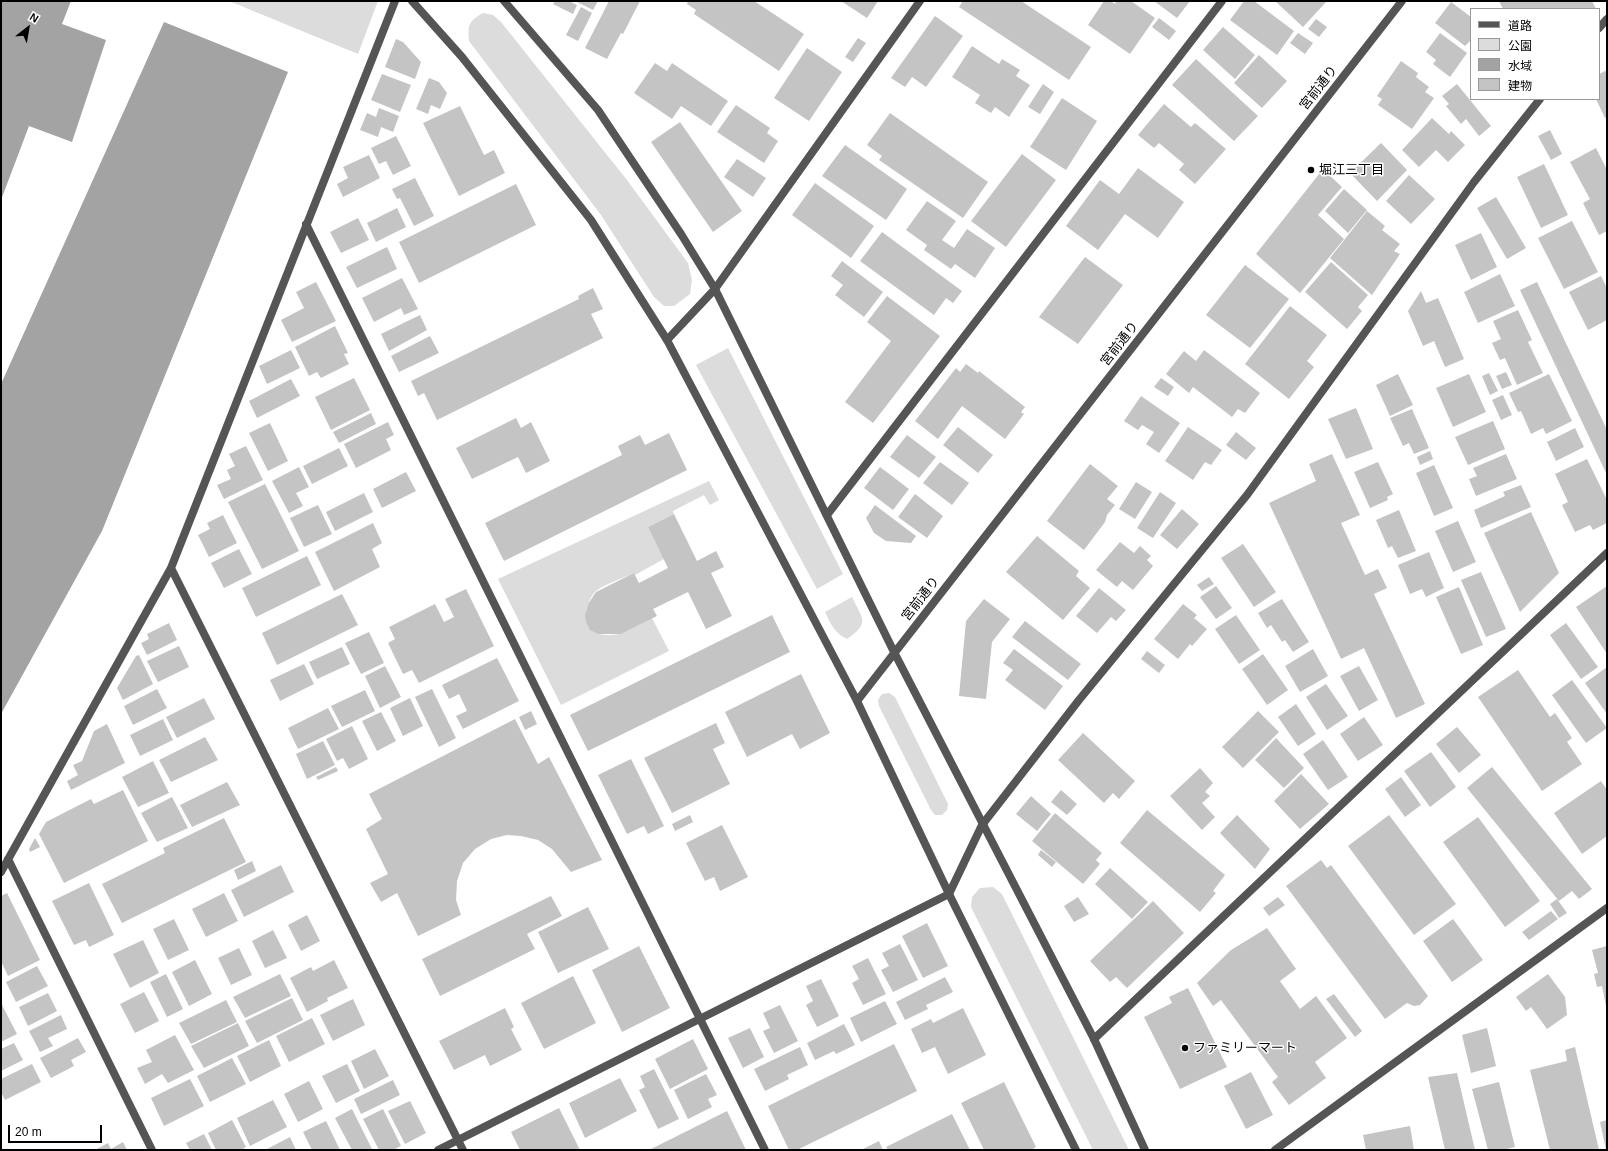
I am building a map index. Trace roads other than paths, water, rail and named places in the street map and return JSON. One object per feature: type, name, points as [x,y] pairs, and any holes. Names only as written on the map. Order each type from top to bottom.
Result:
[{"type":"street","points":[[1,872],[171,568],[395,1]]},
{"type":"street","points":[[412,1],[462,57],[592,220],[667,340],[857,701],[949,894],[1076,1150]]},
{"type":"street","points":[[504,1],[598,110],[681,234],[715,289],[828,515],[894,652],[982,825],[1094,1039],[1145,1150]]},
{"type":"street","points":[[667,340],[715,289],[920,1]]},
{"type":"street","points":[[828,515],[1222,1]]},
{"type":"street","name":"宮前通り","points":[[857,701],[1402,1]]},
{"type":"street","points":[[1600,27],[1607,19]]},
{"type":"street","points":[[438,1150],[949,894],[982,825],[1079,700],[1247,495],[1474,182],[1539,100]]},
{"type":"street","points":[[306,224],[765,1150]]},
{"type":"street","points":[[1094,1039],[1607,553]]},
{"type":"street","points":[[171,568],[463,1150]]},
{"type":"street","points":[[8,859],[152,1150]]},
{"type":"street","points":[[1275,1150],[1607,908]]},
{"type":"water","points":[[1,1],[71,1],[62,24],[106,40],[72,142],[29,126],[1,200]]},
{"type":"water","points":[[164,22],[288,72],[102,531],[1,714],[1,384]]},
{"type":"place","name":"堀江三丁目","points":[[1311,170]]},
{"type":"place","name":"ファミリーマート","points":[[1185,1048]]}]
